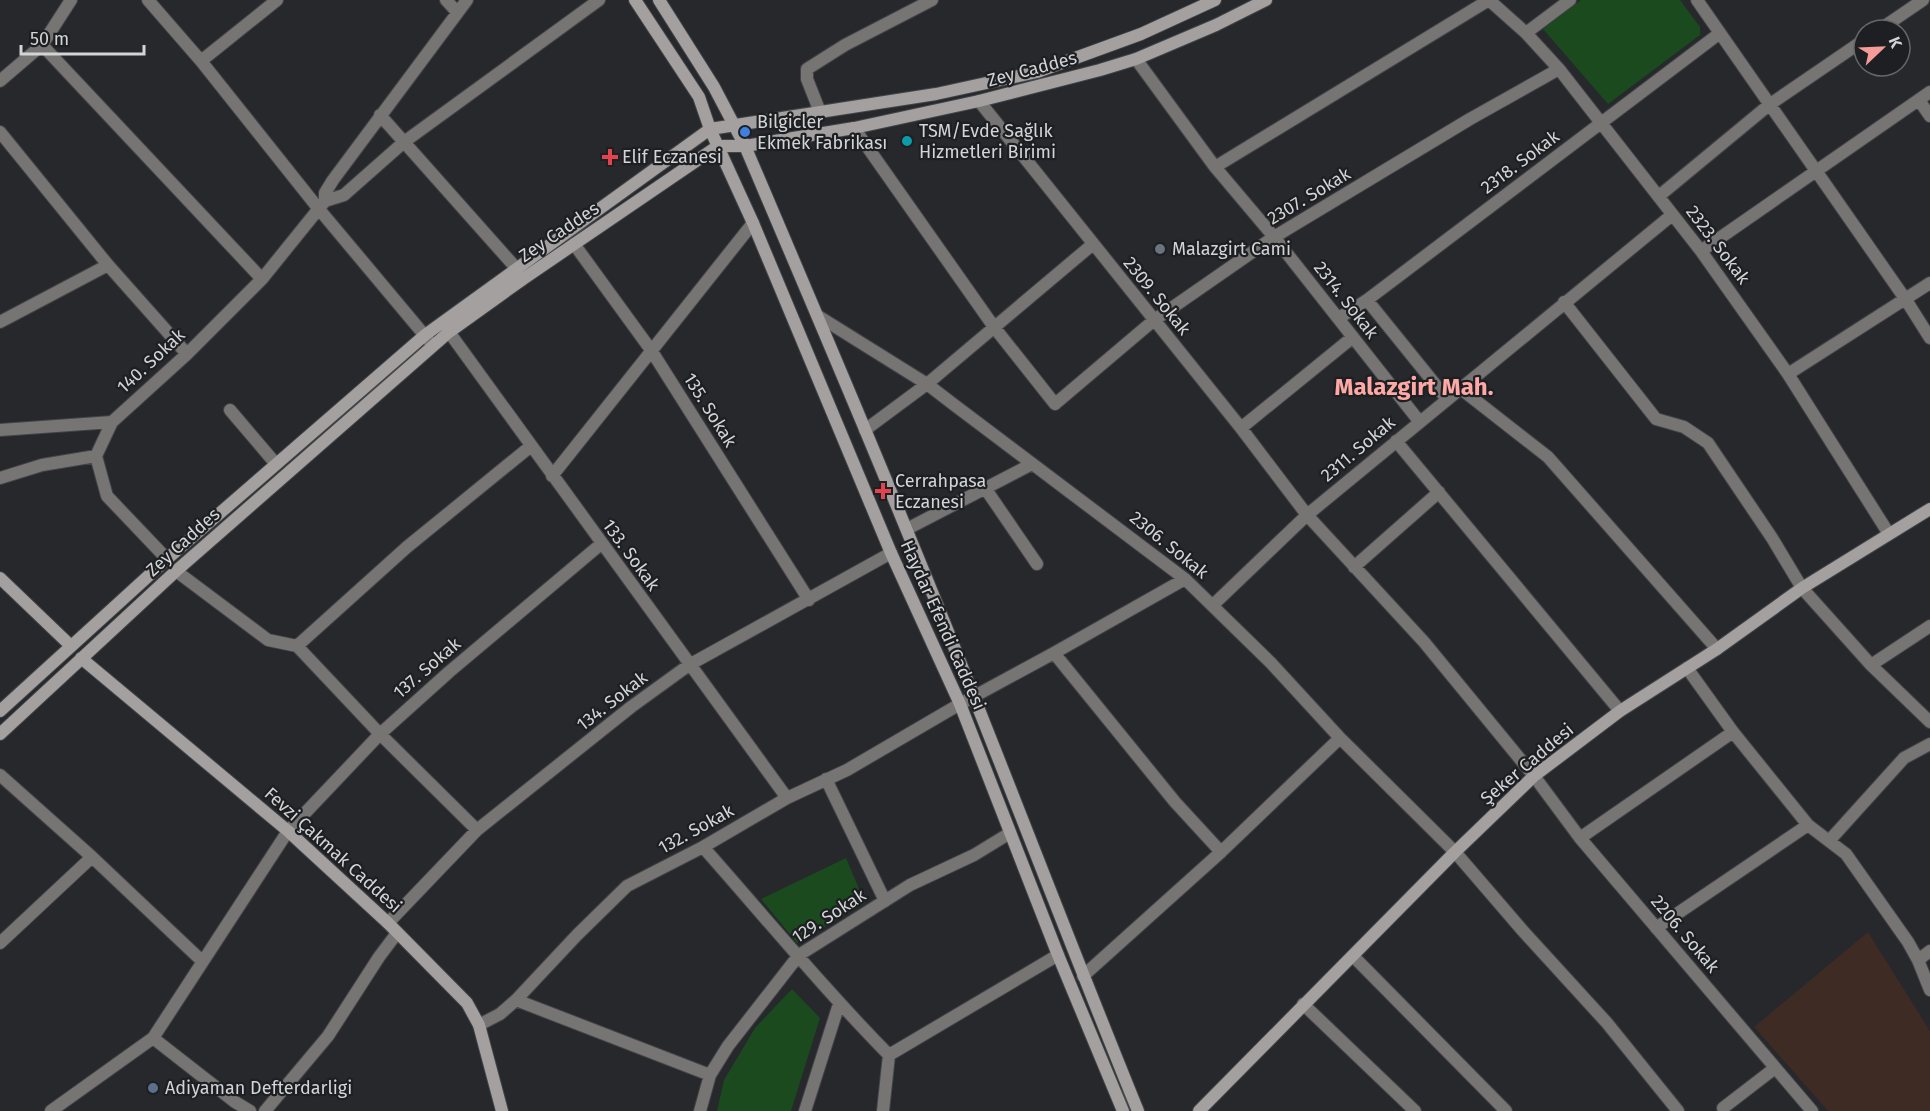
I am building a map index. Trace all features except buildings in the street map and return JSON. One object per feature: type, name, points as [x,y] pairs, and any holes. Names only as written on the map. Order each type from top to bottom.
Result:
[{"type":"main road","name":"Haydar Efendi Caddesi","points":[[635,0],[699,97],[710,129],[753,223],[891,553],[960,704],[1058,955],[1123,1111]]},
{"type":"main road","name":"Haydar Efendi Caddesi","points":[[658,0],[714,87],[745,146],[907,529],[1138,1111]]},
{"type":"main road","name":"Zey Caddes","points":[[0,711],[167,559],[276,464],[516,268],[710,129],[936,93],[1037,72],[1141,34],[1215,0]]},
{"type":"main road","name":"Zey Caddes","points":[[0,734],[429,340],[449,332],[718,146],[745,146],[854,128],[979,101],[1136,59],[1216,25],[1266,0]]},
{"type":"main road","name":"Şeker Caddesi","points":[[1199,1111],[1455,852],[1534,776],[1620,711],[1717,650],[1802,588],[1930,509]]},
{"type":"main road","points":[[0,578],[71,646]]},
{"type":"main road","name":"Fevzi Çakmak Caddesi","points":[[81,658],[288,831],[388,923],[467,1003],[479,1025],[502,1111]]},
{"type":"street","points":[[0,81],[42,45],[71,0]]},
{"type":"street","points":[[148,0],[322,205],[429,340]]},
{"type":"street","points":[[201,61],[277,0]]},
{"type":"street","points":[[446,0],[457,12]]},
{"type":"street","points":[[322,205],[325,193],[333,180],[467,0]]},
{"type":"street","points":[[322,205],[344,195],[404,142],[599,0]]},
{"type":"street","points":[[820,112],[807,79],[807,69],[845,45],[932,0]]},
{"type":"street","points":[[1215,167],[1489,0]]},
{"type":"street","name":"2323. Sokak","points":[[1489,0],[1526,33],[1559,69],[1701,251],[1788,374],[1889,534]]},
{"type":"street","points":[[1526,33],[1570,0]]},
{"type":"street","points":[[1897,18],[1923,0]]},
{"type":"street","points":[[1699,1],[1930,338]]},
{"type":"street","name":"2318. Sokak","points":[[1339,318],[1367,300],[1720,33]]},
{"type":"street","points":[[42,45],[262,279]]},
{"type":"street","points":[[1659,196],[1769,105],[1852,48]]},
{"type":"street","name":"2314. Sokak","points":[[1136,59],[1215,167],[1274,237],[1419,421]]},
{"type":"street","name":"2307. Sokak","points":[[994,327],[1055,404],[1153,321],[1274,237],[1470,119],[1559,69]]},
{"type":"street","points":[[1701,251],[1930,92]]},
{"type":"street","points":[[1919,100],[1930,116]]},
{"type":"street","name":"2309. Sokak","points":[[979,101],[1241,428],[1306,515],[1354,567]]},
{"type":"street","points":[[380,115],[516,268]]},
{"type":"street","points":[[854,128],[994,327]]},
{"type":"street","points":[[0,132],[108,266],[187,354]]},
{"type":"street","name":"140. Sokak","points":[[96,456],[112,422],[187,354],[262,279],[322,205]]},
{"type":"street","name":"2311. Sokak","points":[[1213,605],[1306,515],[1672,215]]},
{"type":"street","points":[[552,476],[753,223]]},
{"type":"street","name":"135. Sokak","points":[[574,244],[651,350],[809,600]]},
{"type":"street","points":[[865,430],[927,384],[1093,244]]},
{"type":"street","points":[[0,322],[108,266]]},
{"type":"street","points":[[1788,374],[1930,283]]},
{"type":"street","points":[[1367,300],[1447,399]]},
{"type":"street","points":[[1564,302],[1656,419],[1684,427],[1708,443],[1772,538],[1802,588],[1871,665],[1930,722]]},
{"type":"street","name":"2306. Sokak","points":[[818,316],[927,384],[1185,579],[1271,663],[1340,738],[1455,852],[1607,1023],[1678,1111]]},
{"type":"street","name":"133. Sokak","points":[[449,332],[787,798]]},
{"type":"street","points":[[1241,428],[1353,337]]},
{"type":"street","points":[[1461,389],[1548,457],[1717,650]]},
{"type":"street","points":[[230,410],[276,464]]},
{"type":"street","points":[[0,430],[112,422]]},
{"type":"street","points":[[1396,441],[1620,711]]},
{"type":"street","points":[[297,646],[407,547],[531,446]]},
{"type":"street","points":[[0,478],[42,465],[96,456],[107,496],[167,559]]},
{"type":"street","points":[[907,529],[1032,464]]},
{"type":"street","points":[[985,488],[1037,564]]},
{"type":"street","points":[[1354,567],[1439,492]]},
{"type":"street","name":"137. Sokak","points":[[153,1038],[288,831],[380,734],[449,672],[601,544]]},
{"type":"street","name":"134. Sokak","points":[[388,923],[477,830],[631,707],[689,665],[891,553]]},
{"type":"street","name":"2206. Sokak","points":[[1354,567],[1424,642],[1534,776],[1580,838],[1812,1111]]},
{"type":"street","points":[[176,571],[268,640],[297,646],[380,734],[477,830]]},
{"type":"street","name":"132. Sokak","points":[[479,1025],[500,1014],[516,1000],[627,886],[703,847],[787,798],[848,770],[974,696],[1185,579]]},
{"type":"street","points":[[1871,665],[1930,626]]},
{"type":"street","points":[[1054,653],[1175,802],[1221,852]]},
{"type":"street","points":[[1688,668],[1733,732],[1808,825],[1846,854],[1908,942],[1930,990]]},
{"type":"street","points":[[1580,838],[1733,732]]},
{"type":"street","points":[[1083,976],[1221,852],[1340,738]]},
{"type":"street","points":[[1829,841],[1904,758],[1930,744]]},
{"type":"street","points":[[0,775],[92,857],[202,961]]},
{"type":"street","points":[[826,779],[885,901]]},
{"type":"street","points":[[1656,928],[1808,825]]},
{"type":"street","name":"129. Sokak","points":[[700,1111],[710,1075],[729,1046],[799,955],[910,885],[974,855],[1010,833]]},
{"type":"street","points":[[703,847],[799,955],[839,1004],[889,1055],[884,1111]]},
{"type":"street","points":[[0,943],[92,857]]},
{"type":"street","points":[[265,1111],[328,1036],[397,933]]},
{"type":"street","points":[[1918,960],[1930,951]]},
{"type":"street","points":[[889,1055],[1058,955]]},
{"type":"street","points":[[1353,956],[1506,1111]]},
{"type":"street","points":[[516,1000],[710,1075]]},
{"type":"street","points":[[805,1111],[839,1004]]},
{"type":"street","points":[[1303,1005],[1415,1111]]},
{"type":"street","points":[[51,1111],[153,1038],[232,1107],[250,1111]]},
{"type":"street","points":[[1723,1108],[1775,1068]]},
{"type":"shaded area","points":[[1868,932],[1930,1031],[1930,1111],[1828,1111],[1754,1027]]},
{"type":"green space","points":[[1581,0],[1680,0],[1700,27],[1700,35],[1608,104],[1543,29]]},
{"type":"green space","points":[[846,858],[865,903],[797,943],[761,899]]},
{"type":"green space","points":[[792,989],[820,1018],[791,1111],[717,1111],[724,1080],[755,1028]]},
{"type":"place","name":"Bilgicler Ekmek Fabrikası","points":[[745,132]]},
{"type":"place","name":"TSM/Evde Sağlık Hizmetleri Birimi","points":[[907,141]]},
{"type":"place","name":"Elif Eczanesi","points":[[610,157]]},
{"type":"place","name":"Malazgirt Cami","points":[[1160,249]]},
{"type":"place","name":"Cerrahpasa Eczanesi","points":[[883,491]]},
{"type":"place","name":"Adiyaman Defterdarligi","points":[[153,1088]]},
{"type":"district","name":"Malazgirt Mah.","points":[[1414,387]]}]
